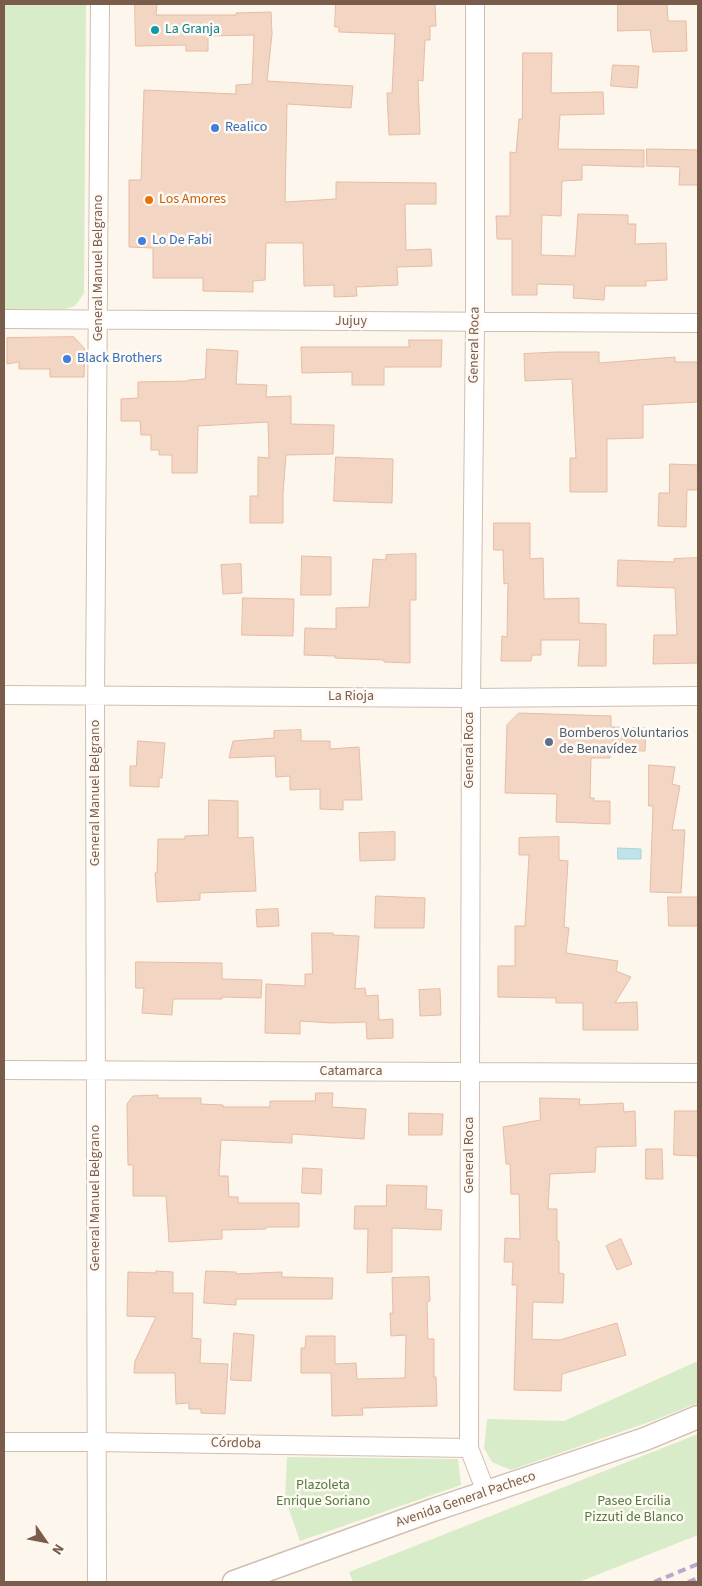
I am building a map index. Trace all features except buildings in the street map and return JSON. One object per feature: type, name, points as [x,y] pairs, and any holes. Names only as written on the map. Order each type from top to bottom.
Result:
[{"type":"street","name":"General Manuel Belgrano","points":[[97,1582],[95,696],[100,4]]},
{"type":"street","name":"General Roca","points":[[475,4],[475,323],[470,698],[469,1448],[486,1492]]},
{"type":"street","name":"Jujuy","points":[[4,319],[698,323]]},
{"type":"street","name":"La Rioja","points":[[4,695],[470,698],[698,696]]},
{"type":"street","name":"Catamarca","points":[[4,1070],[698,1073]]},
{"type":"street","name":"Avenida General Pacheco","points":[[234,1582],[486,1492],[645,1439],[698,1417]]},
{"type":"street","name":"Córdoba","points":[[4,1442],[469,1448]]},
{"type":"green space","points":[[4,4],[86,4],[84,293],[75,306],[65,309],[4,309]]},
{"type":"green space","points":[[698,1361],[698,1403],[655,1420],[511,1470],[492,1462],[484,1448],[487,1419],[564,1421]]},
{"type":"green space","name":"Paseo Ercilia Pizzuti de Blanco","points":[[698,1434],[698,1535],[579,1582],[353,1582],[349,1572]]},
{"type":"green space","name":"Plazoleta Enrique Soriano","points":[[287,1457],[458,1459],[461,1485],[300,1541],[285,1498]]},
{"type":"water","points":[[618,848],[641,849],[641,859],[618,859]]},
{"type":"railway","points":[[654,1582],[698,1564]]},
{"type":"railway","points":[[688,1582],[698,1578]]},
{"type":"place","name":"La Granja","points":[[155,30]]},
{"type":"place","name":"Realico","points":[[215,128]]},
{"type":"place","name":"Los Amores","points":[[149,200]]},
{"type":"place","name":"Lo De Fabi","points":[[142,241]]},
{"type":"place","name":"Black Brothers","points":[[67,359]]},
{"type":"place","name":"Bomberos Voluntarios de Benavídez","points":[[549,742]]}]
